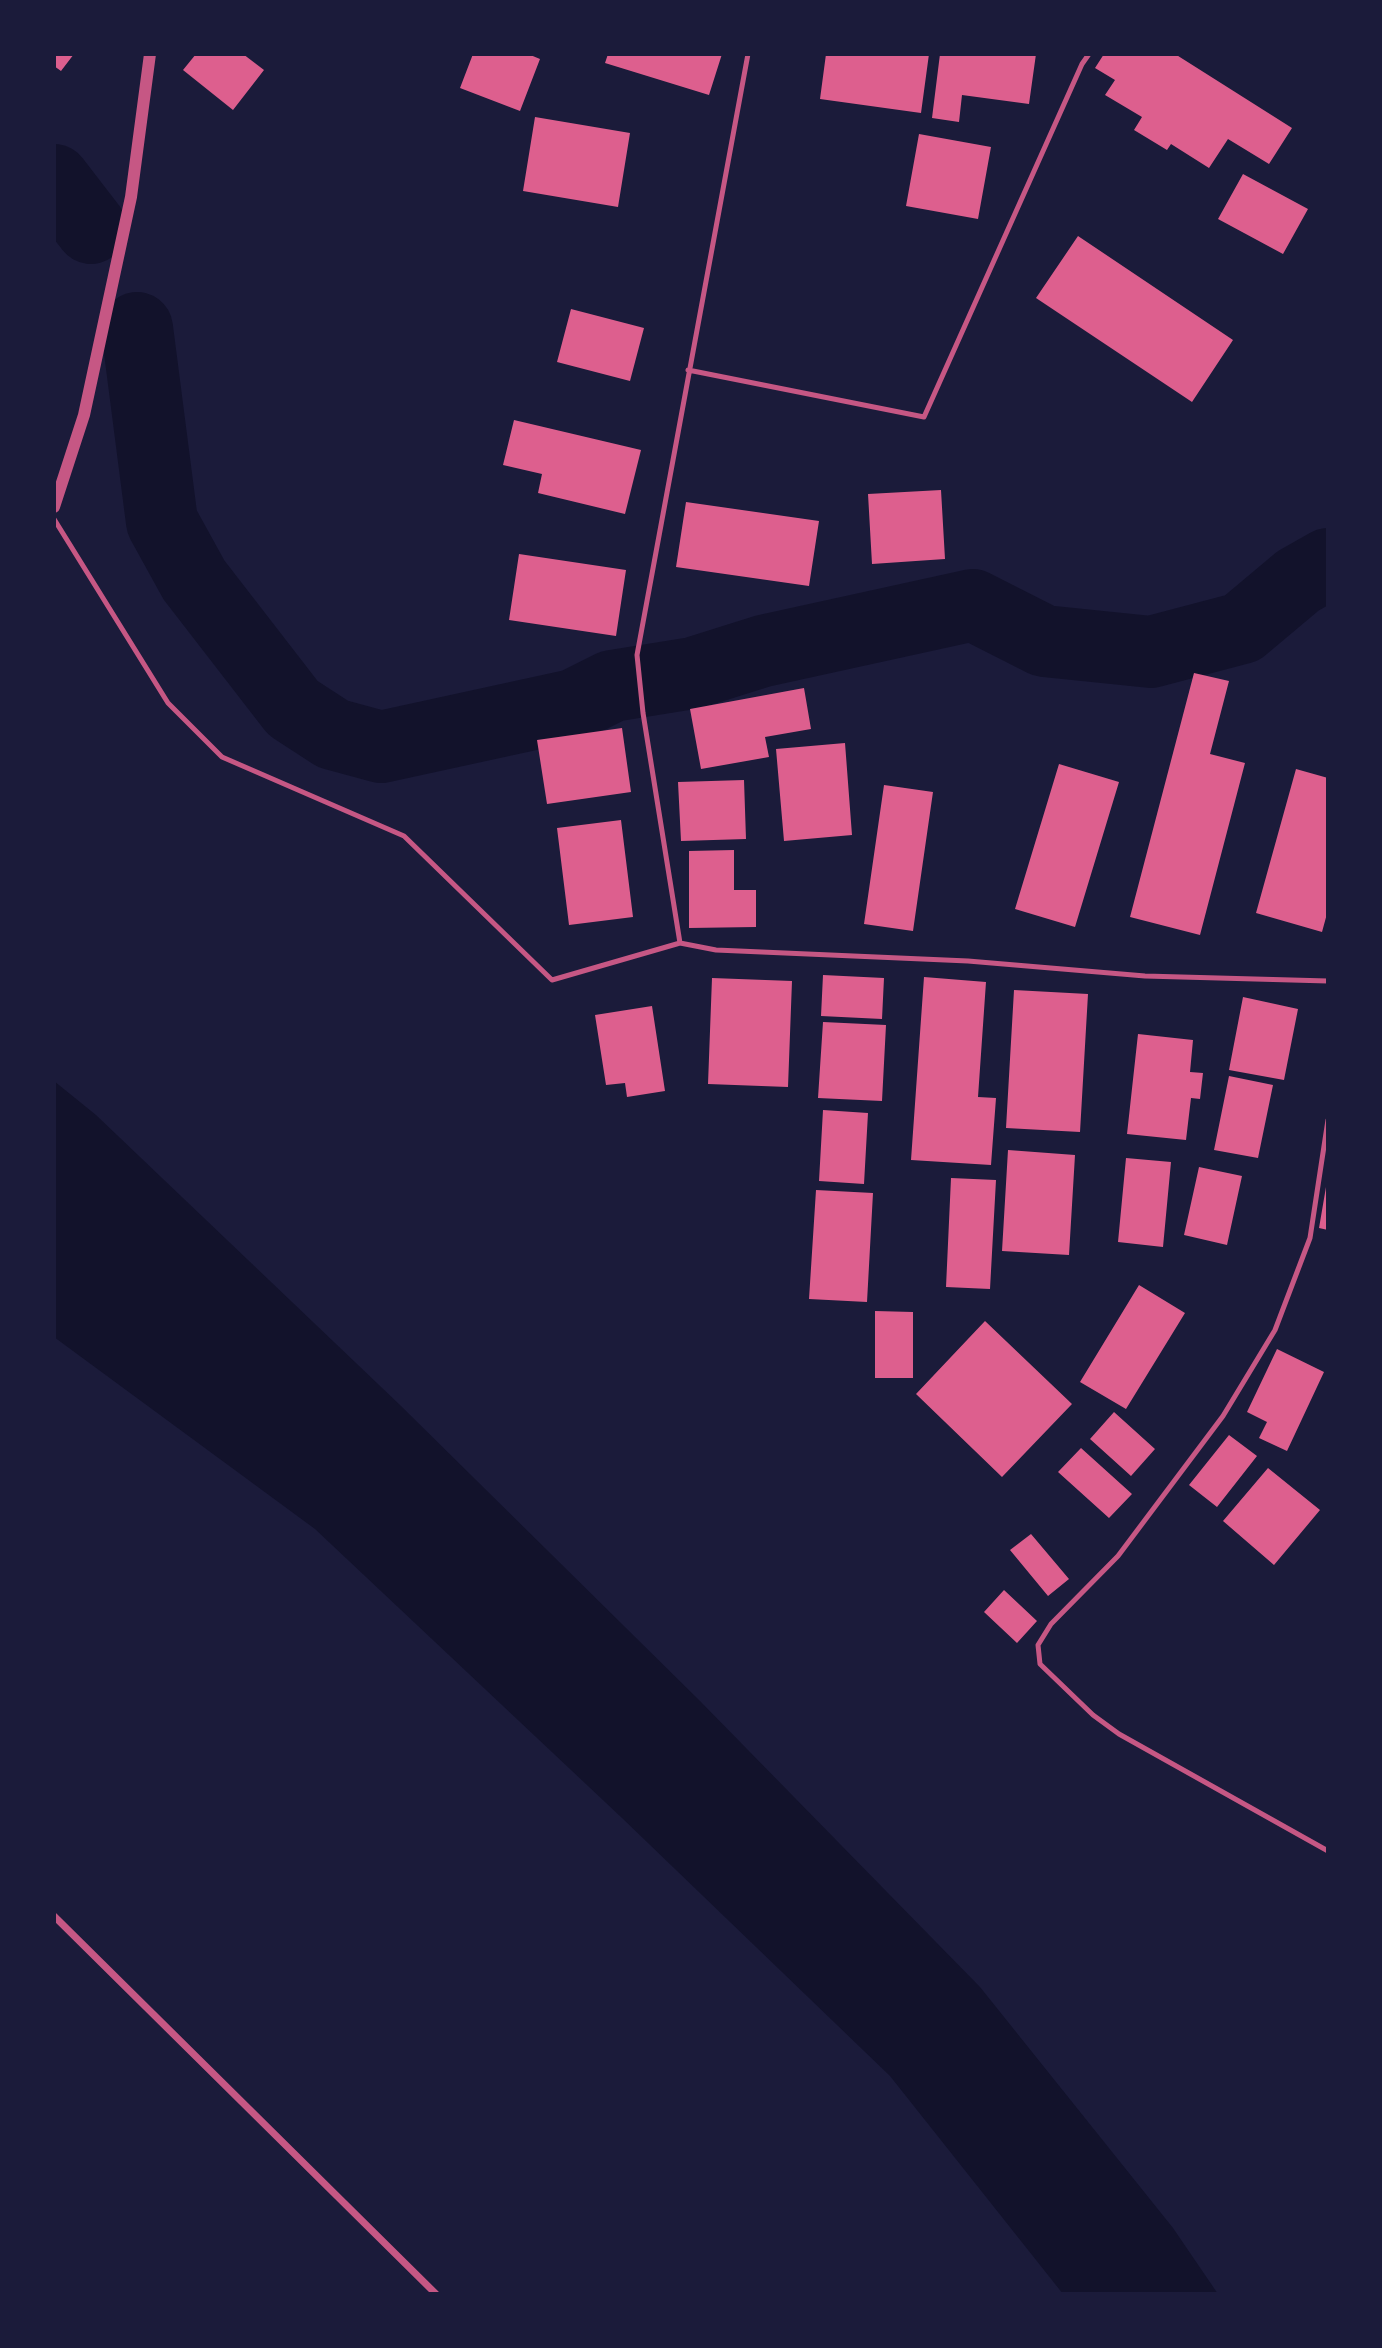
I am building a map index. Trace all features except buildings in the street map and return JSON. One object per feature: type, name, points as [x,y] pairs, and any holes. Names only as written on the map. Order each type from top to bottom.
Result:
[{"type":"street","points":[[54,507],[84,415],[131,197],[150,54]]},
{"type":"street","points":[[54,1916],[436,2294]]},
{"type":"lane","points":[[680,943],[643,713],[637,655],[748,54]]},
{"type":"lane","points":[[688,370],[924,417],[1082,64],[1090,54]]},
{"type":"lane","points":[[54,519],[168,703],[222,757],[404,836],[552,980],[680,943],[716,950],[968,961],[1145,976],[1328,981]]},
{"type":"lane","points":[[1328,1121],[1310,1238],[1275,1330],[1223,1416],[1167,1492],[1118,1556],[1051,1623],[1038,1645],[1040,1664],[1093,1715],[1119,1734],[1328,1851]]},
{"type":"shaded area","points":[[54,1081],[96,1115],[400,1405],[700,1701],[980,1987],[1173,2228],[1218,2294],[1063,2294],[890,2076],[622,1818],[315,1529],[54,1337]]},
{"type":"waterway","points":[[54,180],[91,228]]},
{"type":"waterway","points":[[137,328],[162,522],[194,580],[293,708],[333,734],[381,747],[574,705],[612,686],[693,673],[763,651],[973,605],[1044,641],[1151,652],[1242,628],[1298,581],[1328,564]]}]
